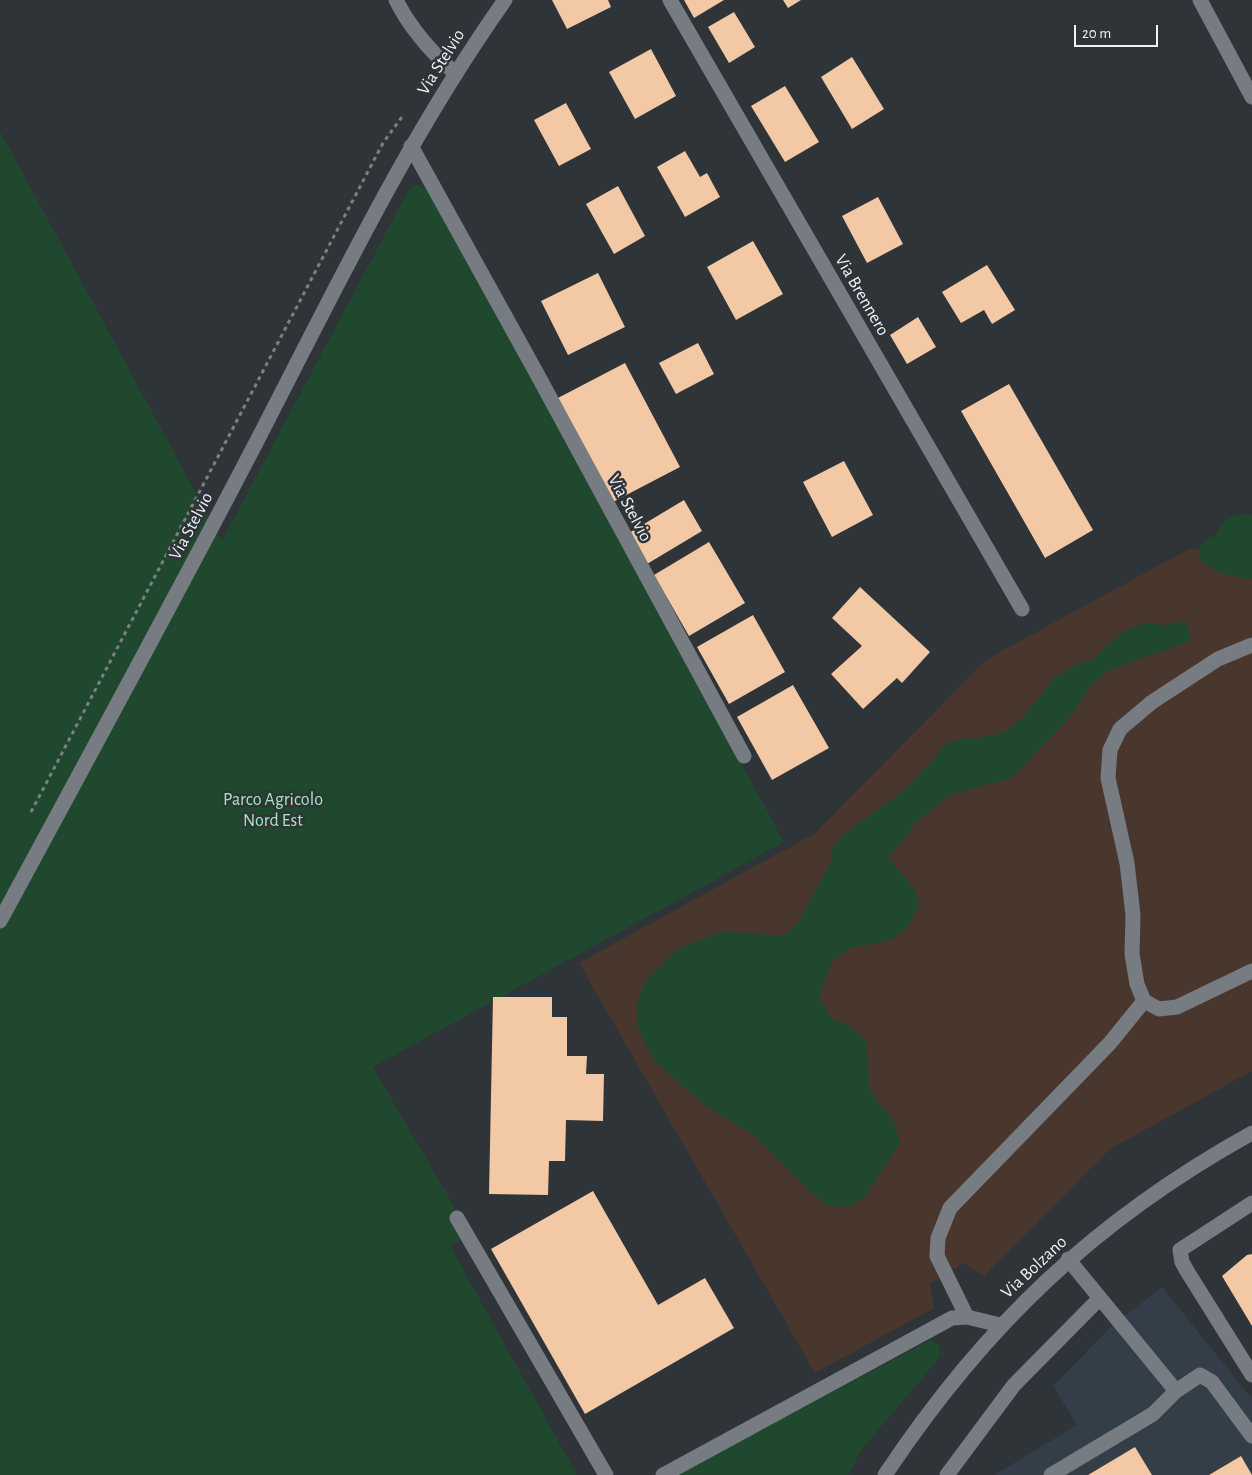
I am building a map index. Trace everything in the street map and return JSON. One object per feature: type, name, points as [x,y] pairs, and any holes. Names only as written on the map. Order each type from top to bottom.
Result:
[{"type":"street","points":[[396,0],[403,13],[434,53],[455,73]]},
{"type":"street","name":"Via Stelvio","points":[[0,921],[217,518],[411,146],[455,73],[505,0]]},
{"type":"street","name":"Via Brennero","points":[[670,0],[1022,609]]},
{"type":"street","points":[[1200,0],[1252,97]]},
{"type":"street","name":"Via Stelvio","points":[[411,146],[744,756]]},
{"type":"street","points":[[1252,645],[1218,659],[1152,702],[1120,729],[1110,750],[1108,778],[1127,863],[1133,915],[1132,954],[1136,984],[1144,1002],[1159,1009],[1177,1007],[1252,971]]},
{"type":"street","points":[[967,1317],[937,1256],[938,1238],[950,1208],[1110,1043],[1144,1002]]},
{"type":"street","name":"Via Bolzano","points":[[885,1475],[912,1434],[1000,1325],[1068,1259],[1129,1210],[1197,1163],[1252,1133]]},
{"type":"street","points":[[1252,1203],[1180,1250],[1182,1262],[1187,1271],[1252,1375]]},
{"type":"street","points":[[457,1218],[606,1475]]},
{"type":"street","points":[[1068,1259],[1176,1391]]},
{"type":"street","points":[[947,1475],[1014,1385],[1100,1298]]},
{"type":"street","points":[[663,1475],[952,1318],[967,1317],[1000,1325]]},
{"type":"street","points":[[1052,1475],[1153,1414],[1176,1391],[1200,1375],[1212,1382],[1252,1436]]},
{"type":"path","points":[[28,819],[383,143],[410,106]]},
{"type":"shaded area","points":[[1191,548],[1252,559],[1252,1071],[1110,1149],[984,1276],[963,1263],[930,1284],[934,1308],[815,1373],[579,963],[814,834],[987,659]]},
{"type":"shaded area","points":[[1162,1287],[1252,1399],[1252,1475],[994,1475],[1077,1425],[1053,1386],[1111,1327]]},
{"type":"green space","name":"Parco Agricolo Nord Est","points":[[0,131],[222,541],[409,189],[416,185],[431,191],[784,842],[373,1067],[470,1234],[450,1246],[577,1475],[0,1475]]},
{"type":"green space","points":[[1245,514],[1252,515],[1252,579],[1224,574],[1211,568],[1199,559],[1201,546],[1204,541],[1216,535],[1221,525],[1227,520]]},
{"type":"green space","points":[[1186,621],[1191,641],[1109,670],[1092,685],[1070,717],[1012,778],[950,795],[914,824],[903,842],[888,857],[915,889],[919,907],[909,925],[892,940],[851,948],[833,960],[819,998],[831,1018],[851,1027],[866,1042],[869,1088],[894,1122],[900,1143],[865,1197],[848,1207],[829,1206],[814,1195],[756,1137],[703,1104],[655,1061],[645,1044],[637,1024],[637,1002],[646,981],[678,949],[723,931],[784,936],[799,921],[830,863],[834,845],[849,830],[902,792],[932,761],[944,745],[965,738],[985,737],[1007,731],[1024,716],[1053,679],[1071,667],[1091,660],[1124,631],[1144,623],[1165,625]]},
{"type":"green space","points":[[931,1340],[939,1345],[940,1354],[934,1364],[863,1448],[848,1475],[675,1475]]},
{"type":"building","points":[[552,0],[608,0],[611,7],[567,29]]},
{"type":"building","points":[[684,0],[724,0],[694,18]]},
{"type":"building","points":[[783,0],[801,0],[788,8]]},
{"type":"building","points":[[734,12],[755,47],[729,63],[708,27]]},
{"type":"building","points":[[651,49],[676,96],[635,119],[609,72]]},
{"type":"building","points":[[852,57],[884,109],[852,129],[821,77]]},
{"type":"building","points":[[785,86],[819,142],[785,162],[751,106]]},
{"type":"building","points":[[566,103],[591,149],[559,166],[534,120]]},
{"type":"building","points":[[685,151],[700,177],[707,173],[720,197],[685,217],[657,167]]},
{"type":"building","points":[[618,186],[645,236],[614,254],[586,204]]},
{"type":"building","points":[[878,197],[903,244],[867,263],[842,216]]},
{"type":"building","points":[[753,241],[783,294],[736,320],[707,267]]},
{"type":"building","points":[[987,265],[1015,310],[992,324],[984,310],[961,323],[942,292]]},
{"type":"building","points":[[598,273],[625,327],[568,355],[541,301]]},
{"type":"building","points":[[918,317],[936,347],[907,364],[890,335]]},
{"type":"building","points":[[698,343],[714,374],[676,394],[659,363]]},
{"type":"building","points":[[625,363],[680,467],[611,503],[556,399]]},
{"type":"building","points":[[1009,384],[1093,530],[1045,558],[961,411]]},
{"type":"building","points":[[844,461],[873,515],[832,537],[803,482]]},
{"type":"building","points":[[684,500],[702,531],[647,564],[629,533]]},
{"type":"building","points":[[709,542],[745,603],[689,636],[654,575]]},
{"type":"building","points":[[860,587],[930,652],[902,683],[897,678],[863,709],[831,674],[862,646],[832,618]]},
{"type":"building","points":[[753,615],[785,672],[729,704],[697,647]]},
{"type":"building","points":[[793,685],[829,748],[772,780],[737,717]]},
{"type":"building","points":[[493,997],[552,997],[552,1017],[567,1017],[567,1056],[587,1056],[586,1074],[604,1074],[603,1121],[566,1120],[565,1161],[549,1161],[548,1195],[489,1194]]},
{"type":"building","points":[[593,1191],[658,1305],[705,1278],[734,1328],[585,1414],[491,1249]]},
{"type":"building","points":[[1252,1254],[1252,1326],[1222,1276],[1247,1255]]},
{"type":"building","points":[[1135,1447],[1152,1475],[1088,1475]]},
{"type":"building","points":[[1241,1456],[1252,1475],[1209,1475]]}]
